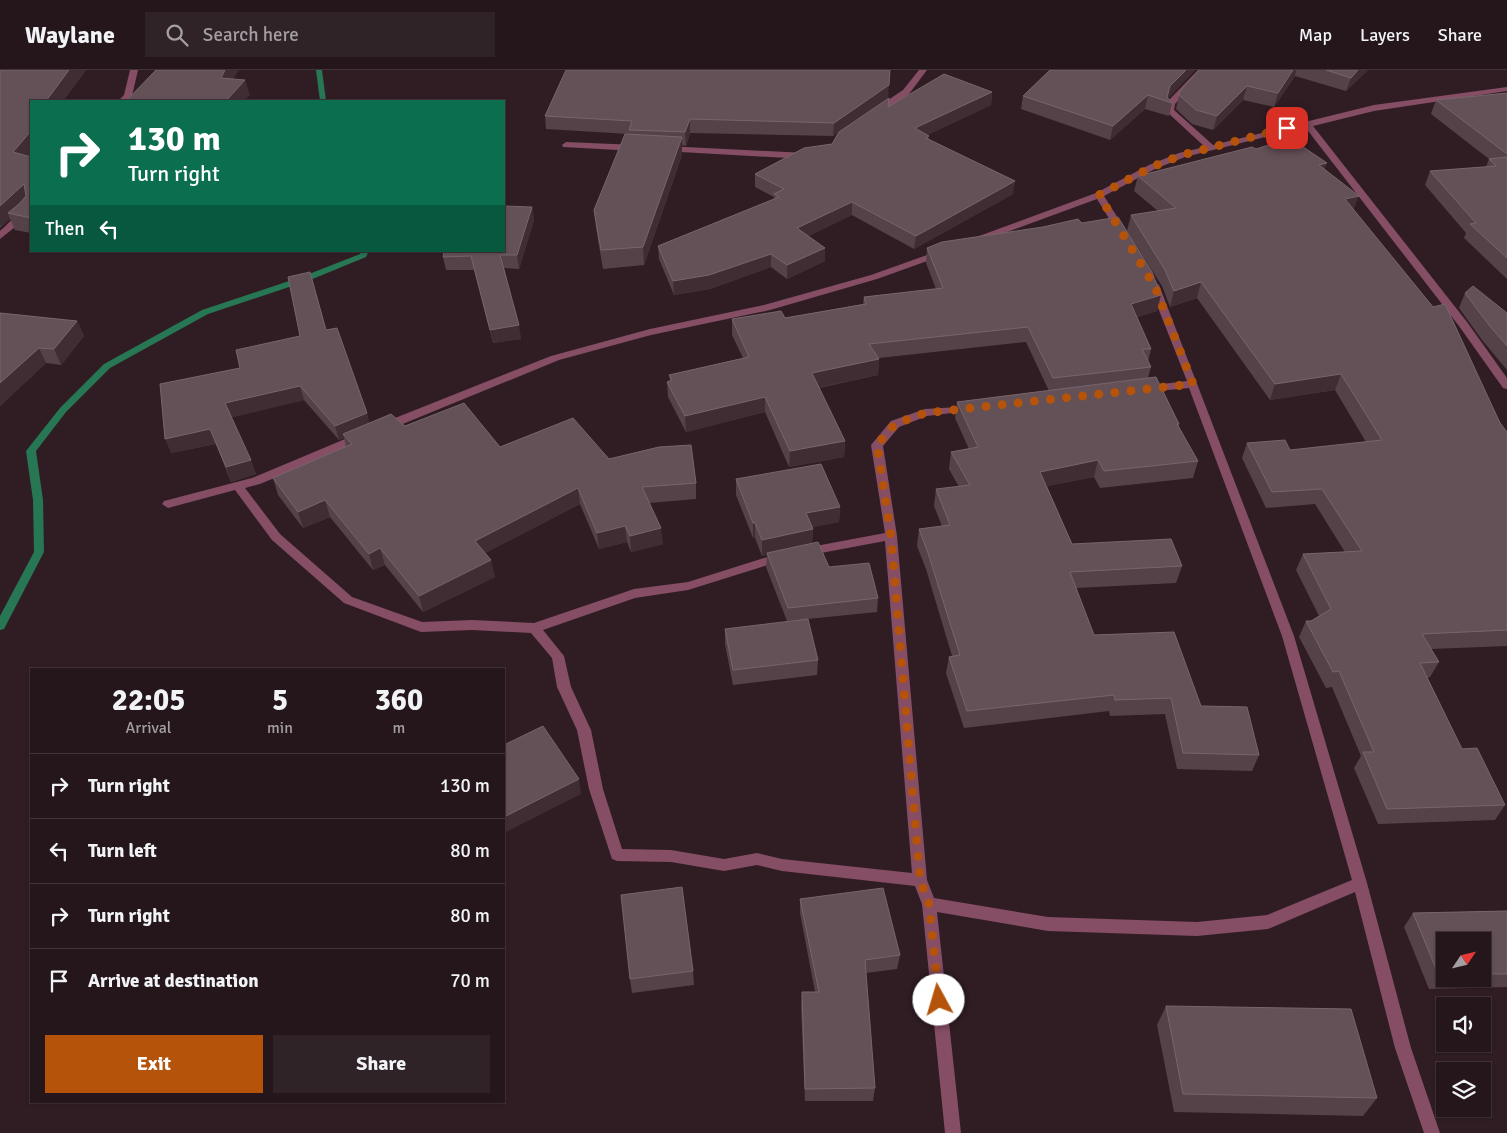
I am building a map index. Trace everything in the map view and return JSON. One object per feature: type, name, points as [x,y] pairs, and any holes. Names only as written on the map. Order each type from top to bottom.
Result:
[{"type":"street","points":[[123,100],[128,96],[134,70]]},
{"type":"street","points":[[865,120],[906,92],[923,70]]},
{"type":"street","points":[[1202,70],[1171,103],[1170,111],[1210,148]]},
{"type":"street","points":[[968,243],[1099,195],[1152,167],[1182,155],[1306,123],[1374,108],[1507,89]]},
{"type":"street","points":[[1306,123],[1463,324],[1507,386]]},
{"type":"street","points":[[566,144],[645,148]]},
{"type":"street","points":[[655,149],[812,155]]},
{"type":"street","points":[[1099,195],[1130,245]]},
{"type":"street","points":[[0,236],[22,217],[30,206]]},
{"type":"street","points":[[168,504],[256,481],[555,358],[650,332],[766,308],[874,277],[949,250]]},
{"type":"street","points":[[1145,270],[1155,287],[1193,384],[1288,636],[1360,883],[1403,1048],[1432,1133]]},
{"type":"street","points":[[1134,390],[1193,384]]},
{"type":"street","points":[[953,1133],[929,904],[920,880],[891,536],[877,445],[895,424],[925,413],[985,406]]},
{"type":"street","points":[[238,486],[276,537],[348,600],[421,627],[472,625],[534,628],[634,594],[688,586],[774,558],[891,536]]},
{"type":"street","points":[[534,628],[558,656],[564,686],[584,730],[596,789],[617,855],[671,856],[724,865],[757,859],[782,865],[920,880]]},
{"type":"street","points":[[929,904],[1048,924],[1198,930],[1268,922],[1360,883]]},
{"type":"building","points":[[0,70],[69,70],[47,100],[30,100],[30,132],[13,152],[30,157],[30,218],[8,213],[26,196],[24,184],[0,206]]},
{"type":"building","points":[[156,70],[225,70],[221,78],[245,80],[227,100],[127,100]]},
{"type":"building","points":[[566,70],[890,70],[889,85],[834,123],[690,119],[685,132],[629,130],[632,121],[545,116]]},
{"type":"building","points":[[1050,70],[1186,70],[1170,86],[1167,97],[1172,103],[1148,95],[1113,126],[1023,96]]},
{"type":"building","points":[[1199,70],[1293,70],[1278,93],[1247,86],[1217,116],[1196,110],[1179,95],[1180,91]]},
{"type":"building","points":[[1326,70],[1358,70],[1351,78]]},
{"type":"building","points":[[944,74],[992,92],[915,128],[929,136],[926,138],[1015,181],[916,236],[852,202],[797,228],[825,248],[787,265],[771,254],[709,275],[673,281],[658,246],[779,197],[774,194],[784,189],[755,174],[804,148],[832,144],[839,132],[889,98],[888,107]]},
{"type":"building","points":[[1507,93],[1507,154],[1436,100]]},
{"type":"building","points":[[625,134],[682,137],[643,247],[601,250],[594,210]]},
{"type":"building","points":[[1290,138],[1327,163],[1319,165],[1359,196],[1345,199],[1433,307],[1445,304],[1500,423],[1507,432],[1507,630],[1422,634],[1439,662],[1420,663],[1462,749],[1477,748],[1505,805],[1387,809],[1363,752],[1374,752],[1339,671],[1333,672],[1306,621],[1311,621],[1331,609],[1303,554],[1362,551],[1322,489],[1272,492],[1247,443],[1285,440],[1290,450],[1382,440],[1341,374],[1275,384],[1201,282],[1174,291],[1165,270],[1131,215],[1176,208],[1138,176],[1252,147],[1256,149]]},
{"type":"building","points":[[1507,157],[1507,258],[1470,224],[1476,223],[1430,171],[1496,166],[1489,159]]},
{"type":"building","points":[[505,206],[532,207],[517,255],[500,255],[519,325],[490,330],[471,256],[443,257],[444,252],[505,252]]},
{"type":"building","points":[[1118,217],[1152,272],[1161,295],[1131,304],[1151,349],[1142,349],[1151,367],[1053,378],[1028,327],[869,344],[879,359],[812,373],[845,441],[790,451],[765,397],[685,416],[667,382],[672,380],[669,375],[749,357],[732,319],[781,311],[785,318],[866,304],[864,297],[943,288],[927,248],[942,242],[1043,227],[1078,219],[1082,223]]},
{"type":"building","points":[[310,272],[326,330],[337,328],[367,413],[335,426],[300,386],[225,403],[251,460],[226,467],[210,429],[165,439],[160,384],[240,368],[236,350],[300,336],[288,277]]},
{"type":"building","points":[[1473,286],[1507,313],[1507,346],[1465,293]]},
{"type":"building","points":[[0,313],[77,321],[54,349],[39,348],[0,383]]},
{"type":"building","points":[[1156,377],[1179,424],[1177,424],[1198,461],[1104,471],[1098,460],[1040,472],[1072,544],[1171,539],[1182,566],[1070,572],[1094,635],[1174,632],[1201,706],[1247,707],[1259,755],[1183,753],[1171,698],[1115,700],[1114,695],[967,711],[949,657],[960,655],[919,529],[950,525],[936,489],[970,485],[951,452],[978,447],[957,402]]},
{"type":"building","points":[[464,403],[500,447],[573,418],[609,459],[659,447],[691,445],[696,483],[642,487],[661,528],[630,536],[625,526],[597,533],[578,488],[475,541],[491,560],[419,596],[380,548],[369,554],[325,500],[298,512],[273,478],[352,444],[343,434],[391,414],[405,426]]},
{"type":"building","points":[[821,464],[840,507],[806,513],[813,529],[762,540],[755,523],[753,523],[736,479]]},
{"type":"building","points":[[818,542],[829,567],[869,563],[878,598],[788,608],[767,553]]},
{"type":"building","points":[[808,619],[818,660],[733,670],[725,629]]},
{"type":"building","points":[[543,726],[579,779],[505,816],[505,745]]},
{"type":"building","points":[[682,887],[693,971],[630,979],[621,895]]},
{"type":"building","points":[[883,888],[900,955],[865,960],[875,1088],[805,1089],[802,992],[819,992],[800,899]]},
{"type":"building","points":[[1507,911],[1507,974],[1491,974],[1491,932],[1436,932],[1436,969],[1413,913]]},
{"type":"building","points":[[1166,1006],[1351,1009],[1377,1098],[1183,1094]]},
{"type":"waterway","points":[[319,70],[323,100]]},
{"type":"waterway","points":[[0,626],[39,552],[38,500],[31,451],[63,410],[107,366],[205,312],[307,278],[363,255],[364,252]]},
{"type":"route","points":[[939,1000],[929,904],[920,880],[891,536],[877,445],[895,424],[925,413],[1193,384],[1155,287],[1099,195],[1152,167],[1182,155],[1287,128]]}]
